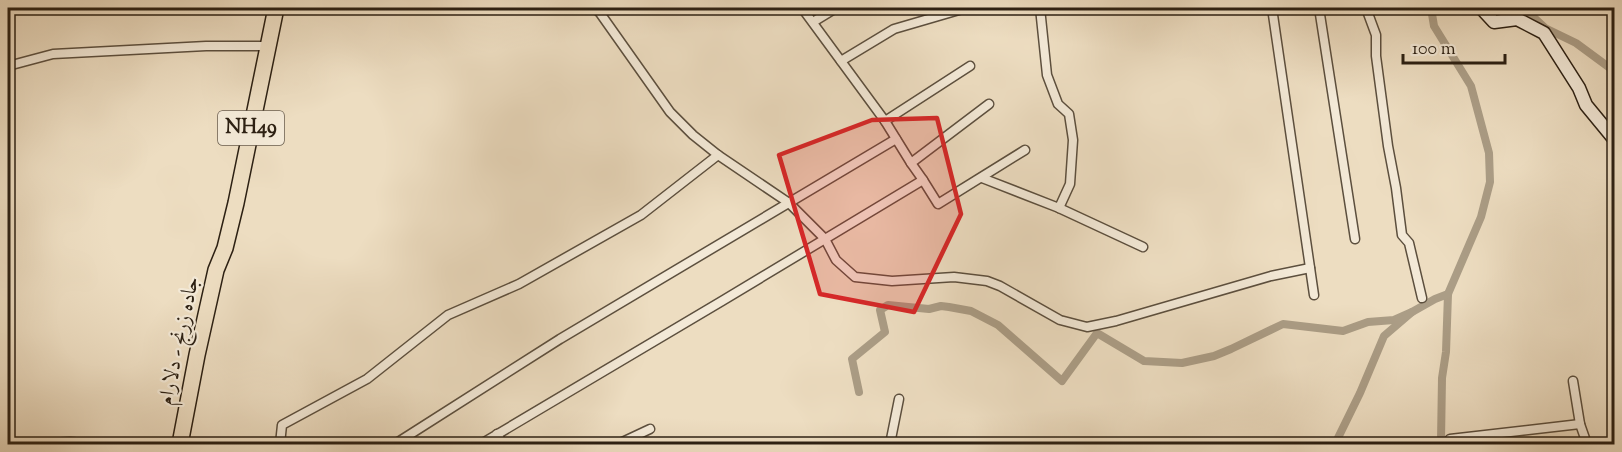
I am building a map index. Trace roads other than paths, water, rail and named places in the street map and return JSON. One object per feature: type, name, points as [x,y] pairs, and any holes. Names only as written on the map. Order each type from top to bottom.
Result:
[{"type":"highway","name":"جاده زرنج - دلارام","points":[[180,444],[197,355],[216,270],[225,248],[276,8]]},
{"type":"highway","name":"جاده زرنج - دلارام","points":[[188,444],[225,271],[225,248]]},
{"type":"street","points":[[802,8],[885,122],[938,204],[1025,150]]},
{"type":"street","points":[[813,22],[836,8]]},
{"type":"street","points":[[841,61],[894,29],[955,9],[966,8]]},
{"type":"street","points":[[1040,8],[1047,75],[1058,104],[1069,114],[1073,140],[1070,184],[1059,208]]},
{"type":"street","points":[[1272,8],[1314,295]]},
{"type":"street","points":[[1319,8],[1355,239]]},
{"type":"street","points":[[1366,8],[1376,35],[1376,56],[1402,235],[1408,243],[1422,298]]},
{"type":"street","points":[[1481,8],[1494,22],[1517,19],[1544,33],[1579,88],[1586,105],[1614,139]]},
{"type":"street","points":[[601,9],[631,58],[670,112],[718,155],[789,203],[825,239],[836,260],[855,277],[892,281],[954,277],[987,282],[1000,286],[1060,320],[1087,327],[1116,321],[1271,276],[1310,268]]},
{"type":"street","points":[[8,66],[53,54],[206,46],[268,46]]},
{"type":"street","points":[[885,122],[970,66]]},
{"type":"street","points":[[911,163],[989,104]]},
{"type":"street","points":[[395,444],[560,339],[896,139]]},
{"type":"street","points":[[280,444],[282,425],[367,379],[448,315],[519,284],[641,215],[718,155]]},
{"type":"street","points":[[982,178],[1059,208],[1143,247]]},
{"type":"street","points":[[481,444],[923,180]]},
{"type":"street","points":[[1573,381],[1580,424],[1587,444]]},
{"type":"street","points":[[890,444],[898,399]]},
{"type":"street","points":[[1450,439],[1580,424]]},
{"type":"street","points":[[619,444],[650,429]]},
{"type":"street","points":[[497,434],[503,444]]},
{"type":"street","points":[[33,444],[70,442],[96,444]]},
{"type":"waterway","points":[[1431,8],[1434,26],[1471,86],[1489,153],[1490,182],[1481,217],[1448,294],[1446,352],[1442,378],[1441,441],[1443,444]]},
{"type":"waterway","points":[[1502,8],[1529,13],[1545,28],[1576,43],[1614,71]]},
{"type":"waterway","points":[[1335,444],[1384,336],[1412,312],[1448,294]]},
{"type":"waterway","points":[[859,392],[852,359],[885,332],[880,310],[888,305],[929,309],[941,306],[971,311],[998,325],[1062,381],[1097,333],[1144,361],[1182,363],[1214,356],[1283,324],[1343,331],[1368,322],[1394,320],[1412,312]]}]
